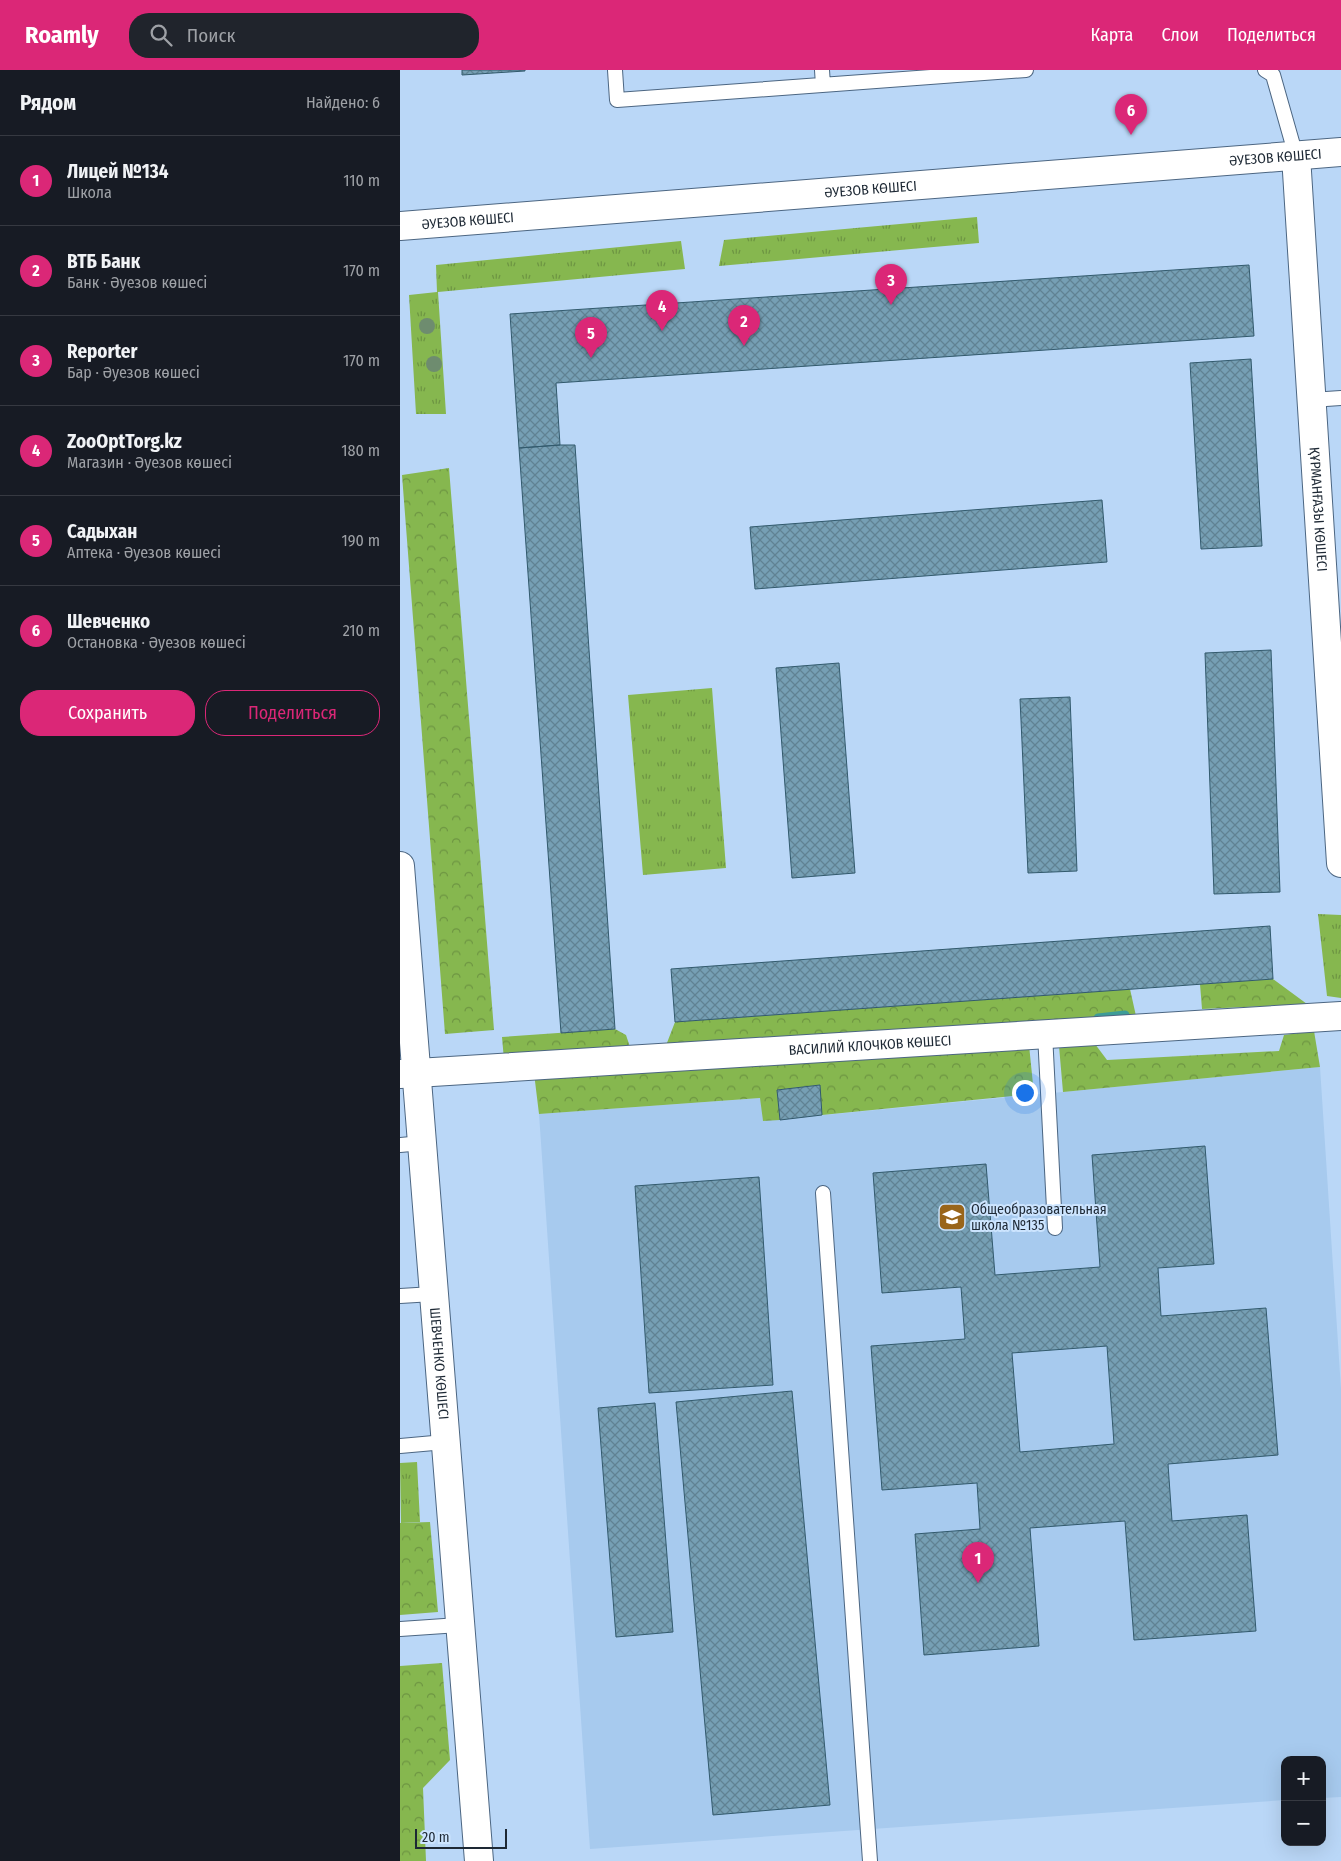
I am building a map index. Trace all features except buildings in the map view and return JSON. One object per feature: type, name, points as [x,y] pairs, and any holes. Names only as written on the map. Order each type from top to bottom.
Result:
[{"type":"street","name":"ӘУЕЗОВ КӨШЕСІ","points":[[400,226],[1341,152]]},
{"type":"street","name":"ҚҰРМАНҒАЗЫ КӨШЕСІ","points":[[1296,156],[1341,863]]},
{"type":"street","name":"ШЕВЧЕНКО КӨШЕСІ","points":[[400,866],[411,1144],[433,1294],[479,1861]]},
{"type":"street","name":"ВАСИЛИЙ КЛОЧКОВ КӨШЕСІ","points":[[408,1074],[1341,1016]]},
{"type":"lane","points":[[615,70],[617,100],[1026,70]]},
{"type":"lane","points":[[822,70],[823,85]]},
{"type":"lane","points":[[1270,72],[1296,156]]},
{"type":"lane","points":[[1311,400],[1341,398]]},
{"type":"lane","points":[[1045,1034],[1055,1228]]},
{"type":"lane","points":[[823,1193],[870,1861]]},
{"type":"lane","points":[[400,1296],[433,1294]]},
{"type":"lane","points":[[400,1446],[445,1442]]},
{"type":"lane","points":[[400,1629],[459,1625]]},
{"type":"shaded area","points":[[1320,1067],[1341,1389],[1341,1797],[1326,1798],[1326,1756],[1281,1756],[1281,1800],[590,1849],[539,1114],[761,1098],[763,1121]]},
{"type":"green space","points":[[977,217],[979,243],[719,266],[724,240]]},
{"type":"green space","points":[[681,241],[685,269],[438,292],[446,414],[416,414],[409,295],[437,292],[436,265]]},
{"type":"green space","points":[[449,468],[494,1030],[445,1034],[402,475]]},
{"type":"green space","points":[[712,688],[726,868],[643,875],[628,695]]},
{"type":"green space","points":[[1318,914],[1341,915],[1341,998],[1327,996]]},
{"type":"green space","points":[[1273,979],[1307,1004],[1202,1009],[1200,984]]},
{"type":"green space","points":[[1130,989],[1136,1016],[665,1048],[675,1022]]},
{"type":"green space","points":[[615,1029],[626,1035],[632,1053],[504,1060],[502,1037]]},
{"type":"green space","points":[[1314,1031],[1320,1067],[1063,1092],[1059,1046],[1095,1044],[1107,1060],[1279,1051],[1284,1035]]},
{"type":"green space","points":[[1029,1045],[1034,1094],[822,1115],[819,1085],[777,1090],[780,1120],[763,1121],[760,1098],[539,1114],[534,1073]]},
{"type":"green space","points":[[417,1462],[420,1522],[401,1523],[400,1463]]},
{"type":"green space","points":[[430,1522],[438,1612],[400,1615],[400,1523]]},
{"type":"green space","points":[[442,1663],[450,1760],[423,1788],[426,1861],[400,1861],[400,1666]]},
{"type":"waterway","points":[[1098,1018],[1125,1015]]},
{"type":"place","name":"Шевченко","points":[[1131,135]]},
{"type":"place","name":"Reporter","points":[[891,305]]},
{"type":"place","name":"ZooOptTorg.kz","points":[[662,331]]},
{"type":"place","name":"ВТБ Банк","points":[[744,346]]},
{"type":"place","name":"Садыхан","points":[[591,358]]},
{"type":"place","name":"Общеобразовательная школа №135","points":[[952,1217]]},
{"type":"place","name":"Лицей №134","points":[[978,1583]]}]
